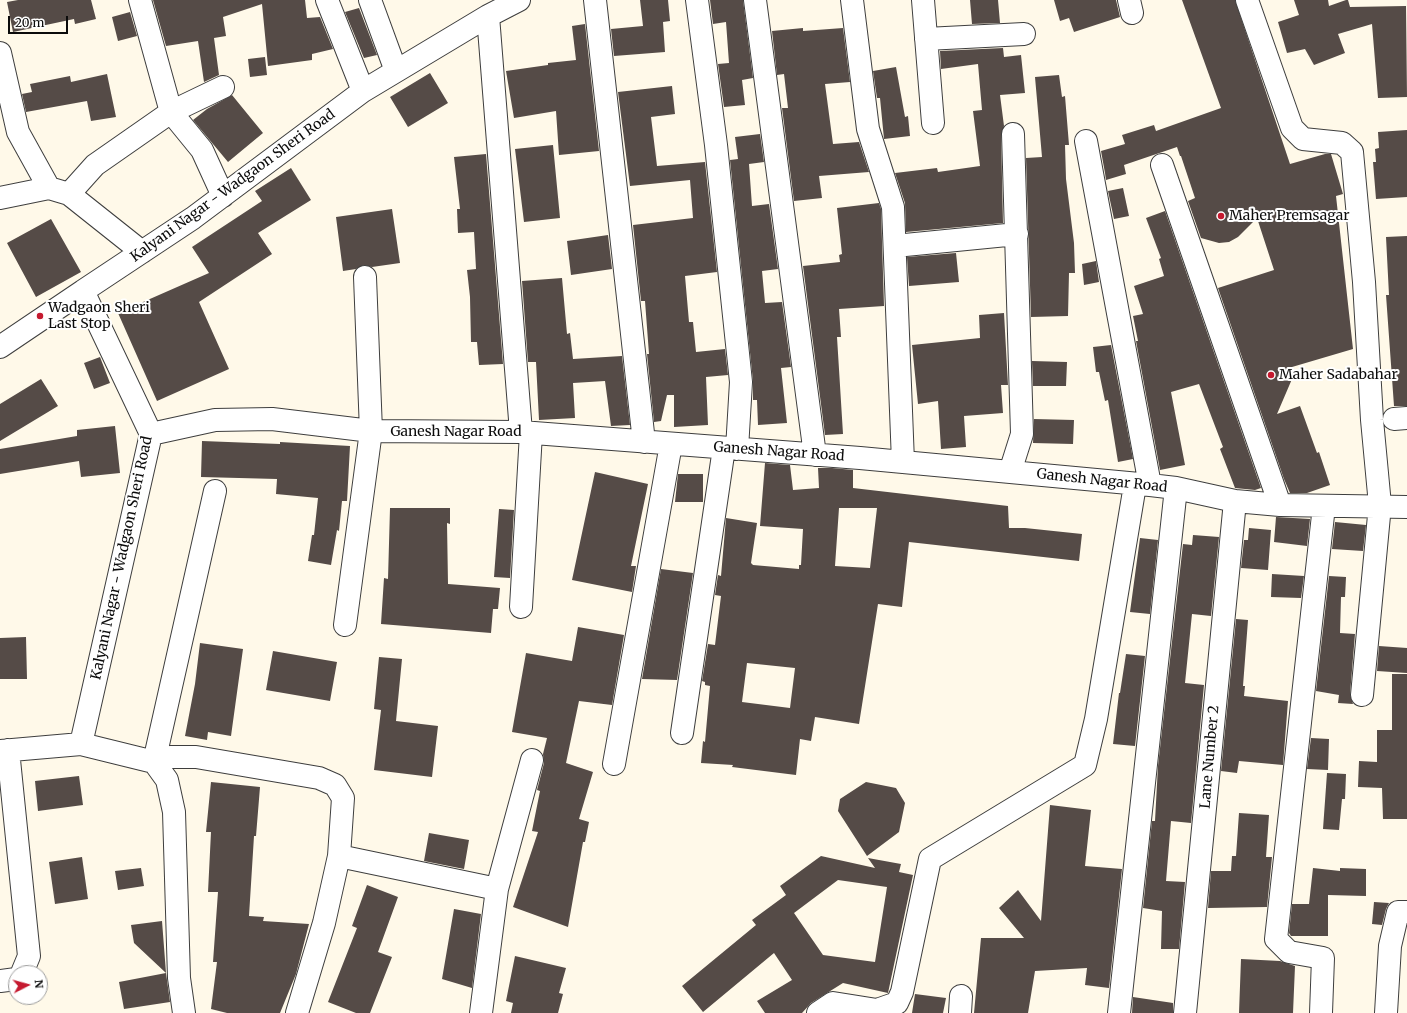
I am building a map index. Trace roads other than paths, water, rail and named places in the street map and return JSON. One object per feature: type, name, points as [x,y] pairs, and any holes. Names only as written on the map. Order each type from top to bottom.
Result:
[{"type":"street","points":[[140,0],[171,112],[202,150],[223,196]]},
{"type":"street","points":[[327,0],[363,91]]},
{"type":"street","points":[[370,0],[396,71]]},
{"type":"street","name":"Kalyani Nagar - Wadgaon Sheri Road","points":[[81,744],[151,434],[83,292],[193,218],[363,91],[488,16],[519,0]]},
{"type":"street","points":[[595,0],[644,442]]},
{"type":"street","points":[[682,733],[741,382],[716,145],[697,0]]},
{"type":"street","points":[[755,0],[815,455]]},
{"type":"street","points":[[852,0],[868,129],[893,207],[903,462]]},
{"type":"street","points":[[923,0],[933,122]]},
{"type":"street","points":[[1247,0],[1292,128],[1303,139],[1342,143],[1352,152],[1364,282],[1372,420],[1380,506],[1362,695]]},
{"type":"street","points":[[488,16],[526,432],[521,607]]},
{"type":"street","points":[[926,40],[1024,34]]},
{"type":"street","points":[[0,53],[18,132],[59,191],[142,252]]},
{"type":"street","points":[[0,198],[59,191],[171,112],[223,87]]},
{"type":"street","points":[[1010,472],[1022,434],[1013,134]]},
{"type":"street","points":[[818,1013],[832,1003],[877,1010],[897,1003],[902,992],[930,859],[1085,765],[1096,719],[1143,485],[1086,141]]},
{"type":"street","points":[[1162,165],[1280,505]]},
{"type":"street","points":[[895,246],[1017,234]]},
{"type":"street","points":[[345,625],[371,432],[365,277]]},
{"type":"street","points":[[0,347],[83,292]]},
{"type":"street","name":"Ganesh Nagar Road","points":[[151,434],[215,420],[272,419],[371,432],[526,432],[903,462],[1176,488],[1234,501],[1280,505],[1407,507]]},
{"type":"street","points":[[614,764],[671,444]]},
{"type":"street","points":[[1119,1013],[1176,488]]},
{"type":"street","points":[[184,1013],[179,978],[174,812],[167,780],[154,762],[215,491]]},
{"type":"street","name":"Lane Number 2","points":[[1185,1013],[1234,501]]},
{"type":"street","points":[[1321,1013],[1323,958],[1289,952],[1276,939],[1324,506]]},
{"type":"street","points":[[25,965],[29,956],[4,751],[81,744],[154,762],[170,757],[196,757],[319,778],[335,784],[342,798],[338,856],[324,923],[297,1013]]},
{"type":"street","points":[[481,1013],[497,889],[532,760]]},
{"type":"street","points":[[338,856],[497,889]]},
{"type":"street","points":[[1386,1013],[1390,946],[1398,912],[1407,912]]},
{"type":"place","name":"Maher Premsagar","points":[[1221,216]]},
{"type":"place","name":"Wadgaon Sheri Last Stop","points":[[40,316]]},
{"type":"place","name":"Maher Sadabahar","points":[[1271,375]]}]
